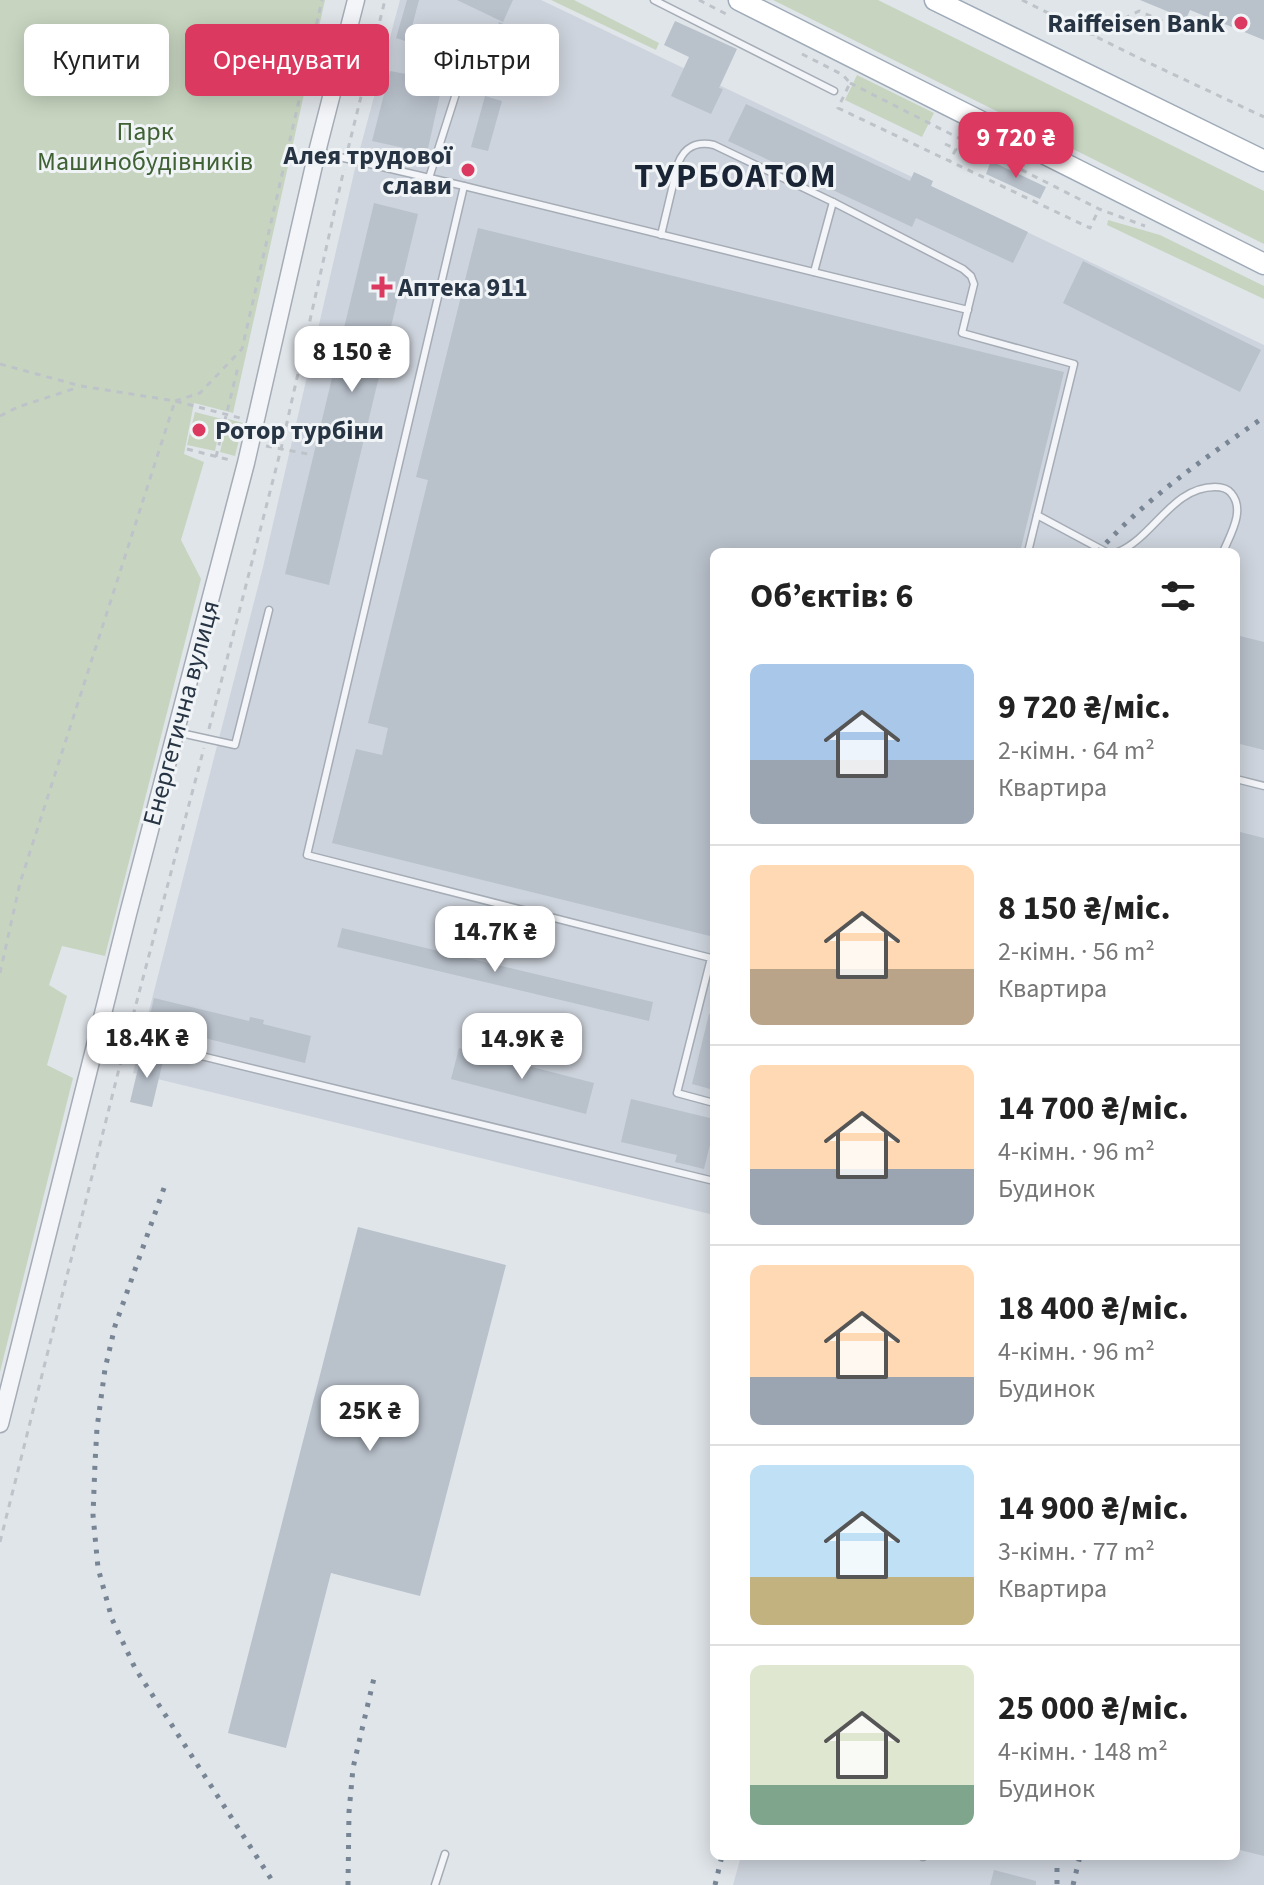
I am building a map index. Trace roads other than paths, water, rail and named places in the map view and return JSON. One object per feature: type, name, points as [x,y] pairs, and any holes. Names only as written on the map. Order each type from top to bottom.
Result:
[{"type":"main road","points":[[944,2],[1264,161]]},
{"type":"main road","points":[[739,10],[1264,264]]},
{"type":"street","name":"Енергетична вулиця","points":[[0,1424],[251,443],[317,152],[356,0]]},
{"type":"lane","points":[[654,0],[834,91]]},
{"type":"lane","points":[[429,178],[455,96]]},
{"type":"lane","points":[[661,235],[680,158],[686,149],[707,143],[959,265],[974,284],[962,333],[1074,364],[1029,548]]},
{"type":"lane","points":[[317,152],[968,310]]},
{"type":"lane","points":[[464,186],[307,855],[710,958]]},
{"type":"lane","points":[[814,272],[833,202]]},
{"type":"lane","points":[[1124,548],[1185,496],[1212,487],[1228,490],[1237,506],[1234,525],[1225,548]]},
{"type":"lane","points":[[1037,515],[1099,548]]},
{"type":"lane","points":[[176,732],[235,745],[269,610]]},
{"type":"lane","points":[[1240,780],[1264,786]]},
{"type":"lane","points":[[710,962],[677,1093],[710,1102]]},
{"type":"lane","points":[[99,1031],[710,1180]]},
{"type":"lane","points":[[435,1885],[445,1854]]},
{"type":"railway","points":[[1102,548],[1156,496],[1264,417]]},
{"type":"railway","points":[[164,1188],[115,1326],[105,1369],[97,1428],[93,1515],[98,1568],[112,1619],[135,1668],[275,1885]]},
{"type":"railway","points":[[348,1885],[353,1768],[374,1678]]},
{"type":"railway","points":[[715,1885],[721,1860]]},
{"type":"railway","points":[[1057,1860],[1057,1885]]},
{"type":"railway","points":[[1073,1885],[1079,1860]]},
{"type":"place","name":"Raiffeisen Bank","points":[[1241,23]]},
{"type":"place","name":"Алея трудової слави","points":[[468,170]]},
{"type":"place","name":"Аптека 911","points":[[382,287]]},
{"type":"place","name":"Ротор турбіни","points":[[199,430]]},
{"type":"district","name":"ТУРБОАТОМ","points":[[736,176]]},
{"type":"park label","name":"Парк Машинобудівників","points":[[145,146]]}]
